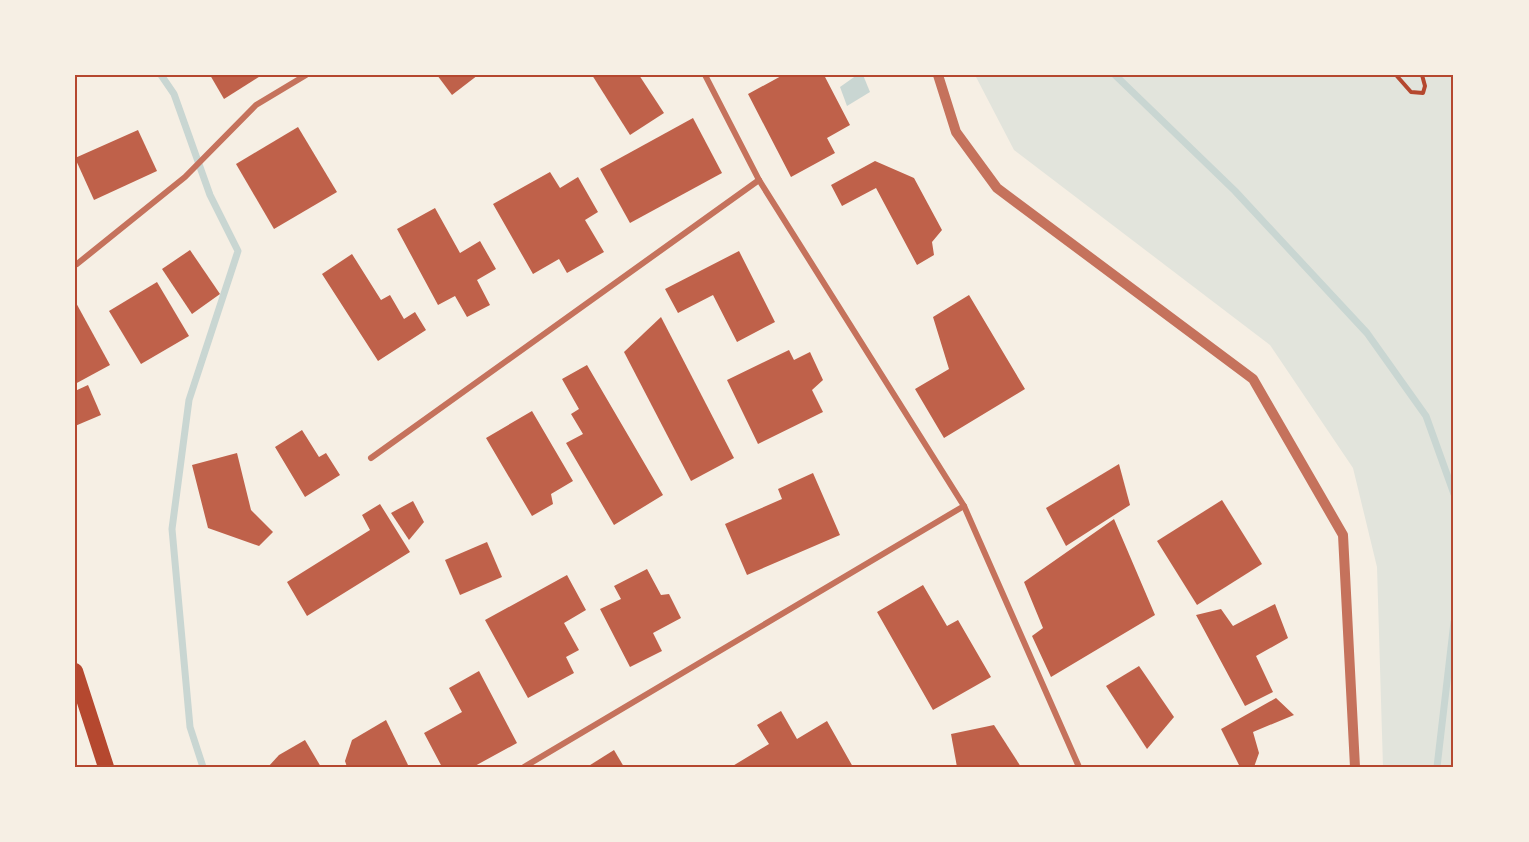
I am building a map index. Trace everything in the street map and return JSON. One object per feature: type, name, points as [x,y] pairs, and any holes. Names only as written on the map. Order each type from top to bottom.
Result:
[{"type":"highway","points":[[75,671],[106,767]]},
{"type":"street","points":[[77,264],[185,177],[256,105],[306,75]]},
{"type":"street","points":[[705,75],[759,180],[964,506],[1079,767]]},
{"type":"street","points":[[938,75],[956,132],[997,188],[1253,379],[1343,535],[1355,767]]},
{"type":"street","points":[[371,458],[759,180]]},
{"type":"street","points":[[524,767],[964,506]]},
{"type":"path","points":[[1396,75],[1412,92],[1423,93],[1425,86],[1422,75]]},
{"type":"shaded area","points":[[857,75],[863,75],[870,92],[847,106],[840,87]]},
{"type":"shaded area","points":[[975,75],[1454,75],[1454,767],[1383,767],[1377,567],[1353,468],[1270,345],[1014,150]]},
{"type":"building","points":[[210,75],[262,75],[224,99]]},
{"type":"building","points":[[437,75],[478,75],[452,95]]},
{"type":"building","points":[[592,75],[639,75],[664,113],[630,135]]},
{"type":"building","points":[[783,75],[824,75],[850,125],[827,138],[835,153],[791,177],[748,94]]},
{"type":"building","points":[[693,118],[722,173],[630,223],[600,169]]},
{"type":"building","points":[[298,127],[337,192],[274,229],[236,164]]},
{"type":"building","points":[[138,130],[157,171],[94,200],[75,158]]},
{"type":"building","points":[[875,161],[914,178],[942,230],[932,242],[934,255],[917,265],[876,188],[842,206],[831,185]]},
{"type":"building","points":[[550,172],[560,188],[578,177],[598,212],[585,220],[604,252],[567,273],[559,259],[533,274],[493,204]]},
{"type":"building","points":[[435,208],[460,253],[480,241],[496,269],[477,280],[490,305],[467,317],[455,296],[438,305],[397,229]]},
{"type":"building","points":[[190,250],[220,294],[192,314],[162,269]]},
{"type":"building","points":[[739,251],[775,322],[737,342],[713,295],[678,313],[665,289]]},
{"type":"building","points":[[352,254],[381,300],[390,295],[404,319],[415,312],[426,330],[378,361],[322,274]]},
{"type":"building","points":[[157,282],[189,336],[141,364],[109,311]]},
{"type":"building","points":[[969,295],[1025,389],[944,438],[915,389],[949,369],[933,317]]},
{"type":"building","points":[[75,301],[110,365],[75,384]]},
{"type":"building","points":[[661,317],[734,458],[691,481],[624,352]]},
{"type":"building","points":[[789,350],[794,360],[810,352],[823,380],[812,390],[823,412],[758,444],[727,380]]},
{"type":"building","points":[[587,365],[663,495],[614,525],[566,443],[583,434],[571,414],[579,409],[562,379]]},
{"type":"building","points":[[88,385],[101,415],[75,426],[75,391]]},
{"type":"building","points":[[532,411],[573,481],[551,494],[553,504],[532,516],[486,438]]},
{"type":"building","points":[[302,430],[319,457],[326,453],[340,475],[305,497],[275,447]]},
{"type":"building","points":[[237,453],[251,510],[273,532],[259,546],[208,528],[192,465]]},
{"type":"building","points":[[1119,464],[1130,505],[1066,546],[1046,508]]},
{"type":"building","points":[[813,473],[840,535],[747,575],[725,524],[782,499],[778,489]]},
{"type":"building","points":[[1222,500],[1262,564],[1197,605],[1157,541]]},
{"type":"building","points":[[413,501],[424,522],[409,540],[391,513]]},
{"type":"building","points":[[380,504],[410,552],[307,616],[287,582],[370,530],[362,515]]},
{"type":"building","points":[[1114,519],[1155,615],[1051,677],[1032,636],[1043,628],[1024,582]]},
{"type":"building","points":[[487,542],[502,577],[460,595],[445,560]]},
{"type":"building","points":[[647,569],[661,595],[669,594],[681,618],[653,633],[662,651],[630,667],[600,609],[621,599],[614,586]]},
{"type":"building","points":[[567,575],[586,610],[564,623],[579,650],[566,657],[574,673],[528,698],[485,620]]},
{"type":"building","points":[[923,585],[947,626],[958,620],[991,677],[933,710],[877,612]]},
{"type":"building","points":[[1275,604],[1288,638],[1256,656],[1273,692],[1245,706],[1196,615],[1221,609],[1233,626]]},
{"type":"building","points":[[1139,666],[1174,717],[1147,749],[1106,686]]},
{"type":"building","points":[[479,671],[517,743],[473,767],[442,767],[424,733],[462,712],[449,688]]},
{"type":"building","points":[[1276,698],[1294,715],[1253,732],[1259,753],[1254,767],[1240,767],[1221,729]]},
{"type":"building","points":[[781,711],[797,739],[827,721],[853,767],[731,767],[769,744],[757,725]]},
{"type":"building","points":[[386,720],[409,767],[347,767],[345,761],[352,740]]},
{"type":"building","points":[[994,725],[1021,767],[957,767],[951,734]]},
{"type":"building","points":[[305,740],[321,767],[268,767],[279,755]]},
{"type":"building","points":[[614,750],[624,767],[587,767]]},
{"type":"waterway","points":[[161,75],[174,94],[210,195],[238,251],[189,400],[172,529],[190,727],[203,767]]},
{"type":"waterway","points":[[1115,75],[1235,191],[1367,333],[1426,416],[1454,494]]},
{"type":"waterway","points":[[1437,767],[1454,622]]}]
